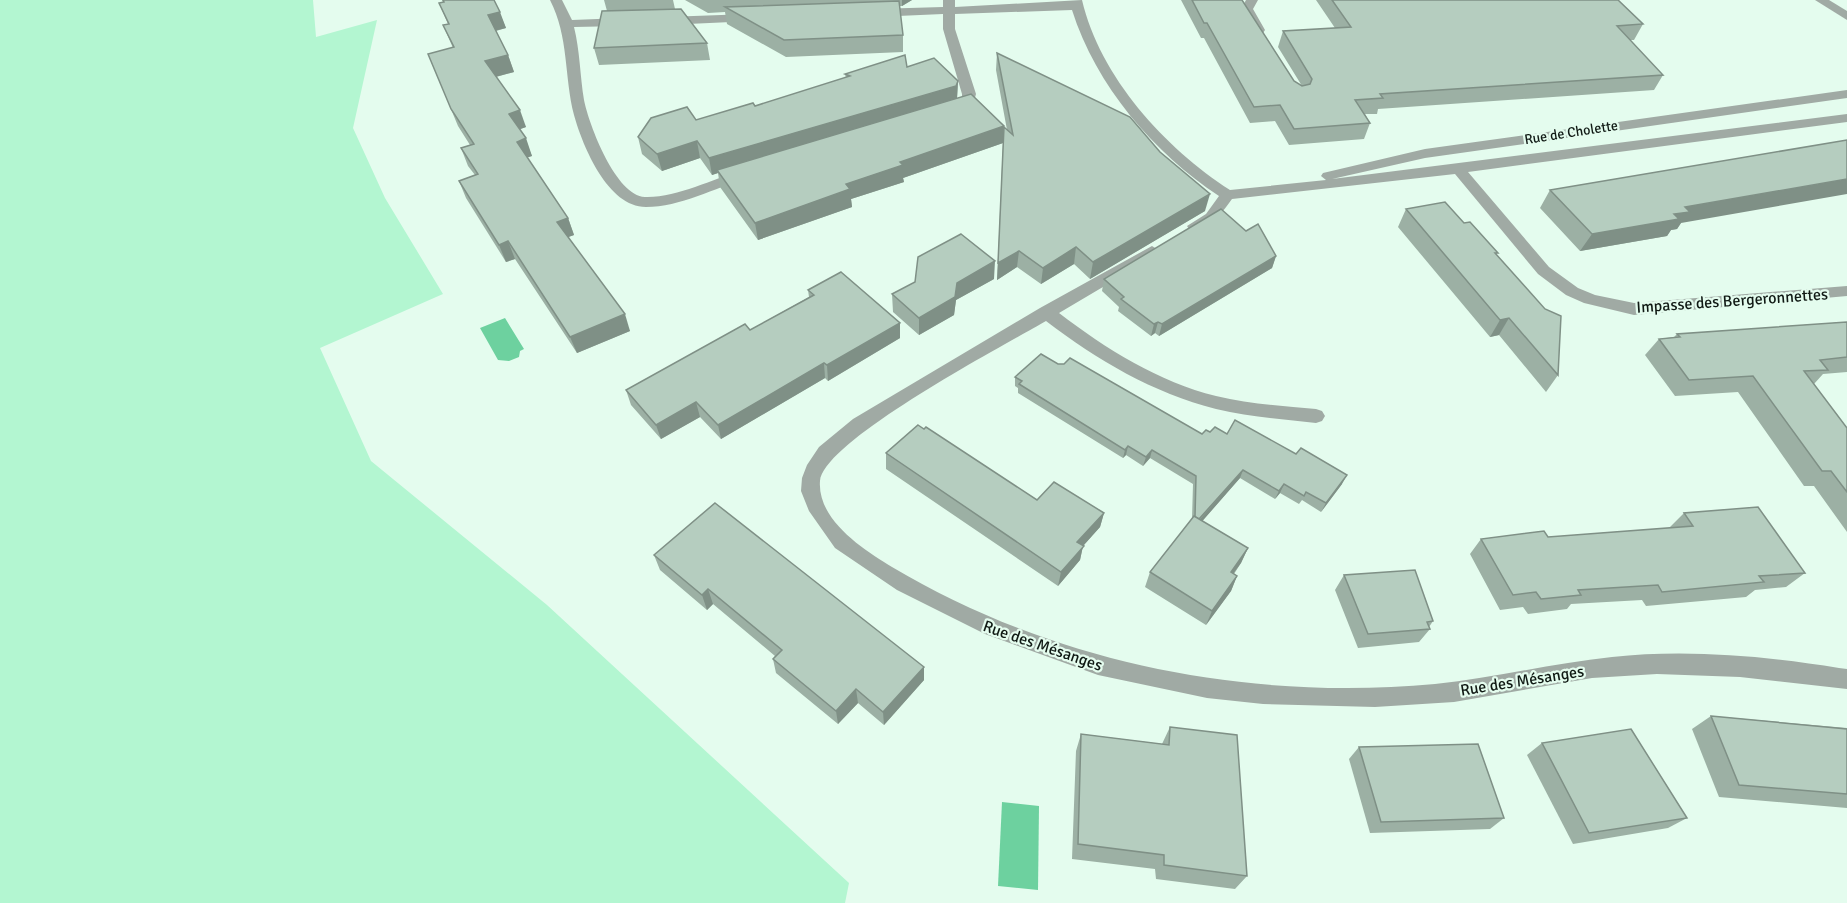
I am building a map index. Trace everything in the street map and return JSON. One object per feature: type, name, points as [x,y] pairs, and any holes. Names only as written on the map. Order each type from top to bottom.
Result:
[{"type":"street","points":[[556,0],[568,24],[574,52],[580,114],[616,186],[628,198],[646,202],[664,199],[753,172]]},
{"type":"street","points":[[1252,0],[1247,9],[1264,38]]},
{"type":"street","points":[[1821,0],[1845,16]]},
{"type":"street","points":[[862,13],[949,6],[1076,3],[1083,24],[1118,90],[1146,129],[1175,158],[1227,195]]},
{"type":"street","points":[[943,116],[963,108],[969,94],[949,29],[949,6]]},
{"type":"street","points":[[658,21],[759,18]]},
{"type":"street","points":[[568,24],[635,22]]},
{"type":"street","name":"Rue de Cholette","points":[[1298,186],[1364,164],[1729,108],[1847,94]]},
{"type":"street","points":[[1793,125],[1820,114],[1847,108]]},
{"type":"street","name":"Rue de Cholette","points":[[1227,195],[1459,169],[1847,118]]},
{"type":"street","name":"Impasse des Bergeronnettes","points":[[1459,169],[1540,270],[1579,296],[1610,306],[1634,309],[1847,291]]},
{"type":"street","name":"Rue des Mésanges","points":[[1227,195],[1211,217],[859,424],[828,447],[811,470],[810,494],[823,521],[849,549],[909,588],[969,618],[1062,654],[1133,674],[1201,688],[1301,698],[1432,694],[1614,666],[1674,663],[1847,679]]},
{"type":"street","points":[[1046,312],[1076,335],[1136,371],[1174,389],[1217,402],[1316,416]]},
{"type":"shaded area","points":[[0,0],[313,0],[316,37],[377,20],[353,128],[385,198],[443,294],[320,348],[371,461],[547,605],[849,883],[845,903],[0,903]]},
{"type":"shaded area","points":[[505,318],[524,349],[520,351],[519,357],[509,361],[498,360],[480,328]]},
{"type":"shaded area","points":[[1002,802],[1039,806],[1038,890],[998,886]]},
{"type":"building","points":[[443,0],[494,0],[500,12],[488,15],[508,55],[485,61],[520,110],[509,114],[526,138],[517,142],[568,218],[557,222],[625,314],[570,337],[508,241],[499,245],[459,181],[478,174],[461,148],[474,144],[451,109],[428,54],[454,47],[443,25],[449,24],[439,3],[444,2]]},
{"type":"building","points":[[1192,0],[1242,0],[1294,81],[1302,86],[1310,84],[1312,79],[1283,31],[1351,27],[1332,0],[1618,0],[1643,24],[1617,26],[1663,75],[1380,94],[1383,98],[1355,100],[1370,123],[1294,129],[1280,105],[1254,107]]},
{"type":"building","points":[[899,1],[903,35],[784,40],[725,7]]},
{"type":"building","points":[[681,9],[707,43],[594,48],[602,11]]},
{"type":"building","points":[[997,53],[1130,117],[1160,152],[1210,194],[1093,262],[1076,247],[1043,268],[1019,251],[998,263],[1004,127],[1013,135]]},
{"type":"building","points":[[905,55],[907,67],[934,58],[958,81],[956,86],[709,158],[697,141],[657,154],[638,137],[651,118],[687,107],[696,120],[753,103],[755,106],[850,76],[845,74]]},
{"type":"building","points":[[971,94],[1004,126],[900,162],[903,165],[846,184],[850,189],[755,223],[717,170]]},
{"type":"building","points":[[1847,140],[1847,179],[1685,207],[1690,212],[1674,214],[1679,219],[1592,234],[1550,190]]},
{"type":"building","points":[[1445,202],[1464,223],[1470,222],[1545,309],[1561,316],[1558,375],[1509,318],[1500,320],[1406,209]]},
{"type":"building","points":[[1221,209],[1246,231],[1258,224],[1276,256],[1162,324],[1158,322],[1154,324],[1121,299],[1124,297],[1104,279]]},
{"type":"building","points":[[961,234],[995,261],[957,283],[955,297],[919,318],[892,294],[915,282],[918,257]]},
{"type":"building","points":[[841,272],[900,323],[827,365],[824,363],[718,425],[696,402],[656,425],[626,390],[745,324],[750,330],[814,295],[808,290]]},
{"type":"building","points":[[1847,322],[1847,357],[1820,360],[1828,370],[1804,371],[1847,428],[1847,492],[1831,471],[1822,471],[1753,376],[1689,380],[1659,339],[1680,337],[1677,334]]},
{"type":"building","points":[[1041,354],[1058,364],[1064,364],[1070,358],[1202,434],[1206,430],[1210,432],[1215,427],[1227,434],[1235,420],[1296,454],[1301,448],[1347,475],[1326,503],[1306,492],[1304,496],[1284,484],[1279,491],[1243,470],[1199,519],[1195,517],[1196,476],[1152,450],[1146,457],[1128,446],[1125,450],[1019,384],[1022,381],[1015,377]]},
{"type":"building","points":[[918,425],[924,429],[926,427],[1037,500],[1054,482],[1104,513],[1077,542],[1084,546],[1061,572],[886,453]]},
{"type":"building","points":[[715,503],[924,667],[883,712],[856,689],[836,711],[773,659],[782,650],[708,589],[702,595],[654,555]]},
{"type":"building","points":[[1758,507],[1805,573],[1759,576],[1764,582],[1662,592],[1658,585],[1578,590],[1581,595],[1541,599],[1536,592],[1513,595],[1481,539],[1544,531],[1548,537],[1693,526],[1684,513]]},
{"type":"building","points":[[1194,516],[1248,548],[1231,572],[1237,576],[1212,611],[1150,572]]},
{"type":"building","points":[[1415,570],[1433,621],[1427,622],[1430,629],[1368,634],[1344,575]]},
{"type":"building","points":[[1711,716],[1847,729],[1847,794],[1739,785]]},
{"type":"building","points":[[1170,727],[1237,735],[1247,876],[1164,865],[1164,855],[1078,844],[1081,734],[1169,745]]},
{"type":"building","points":[[1631,729],[1687,818],[1589,833],[1542,743]]},
{"type":"building","points":[[1478,744],[1504,818],[1381,822],[1359,747]]}]
